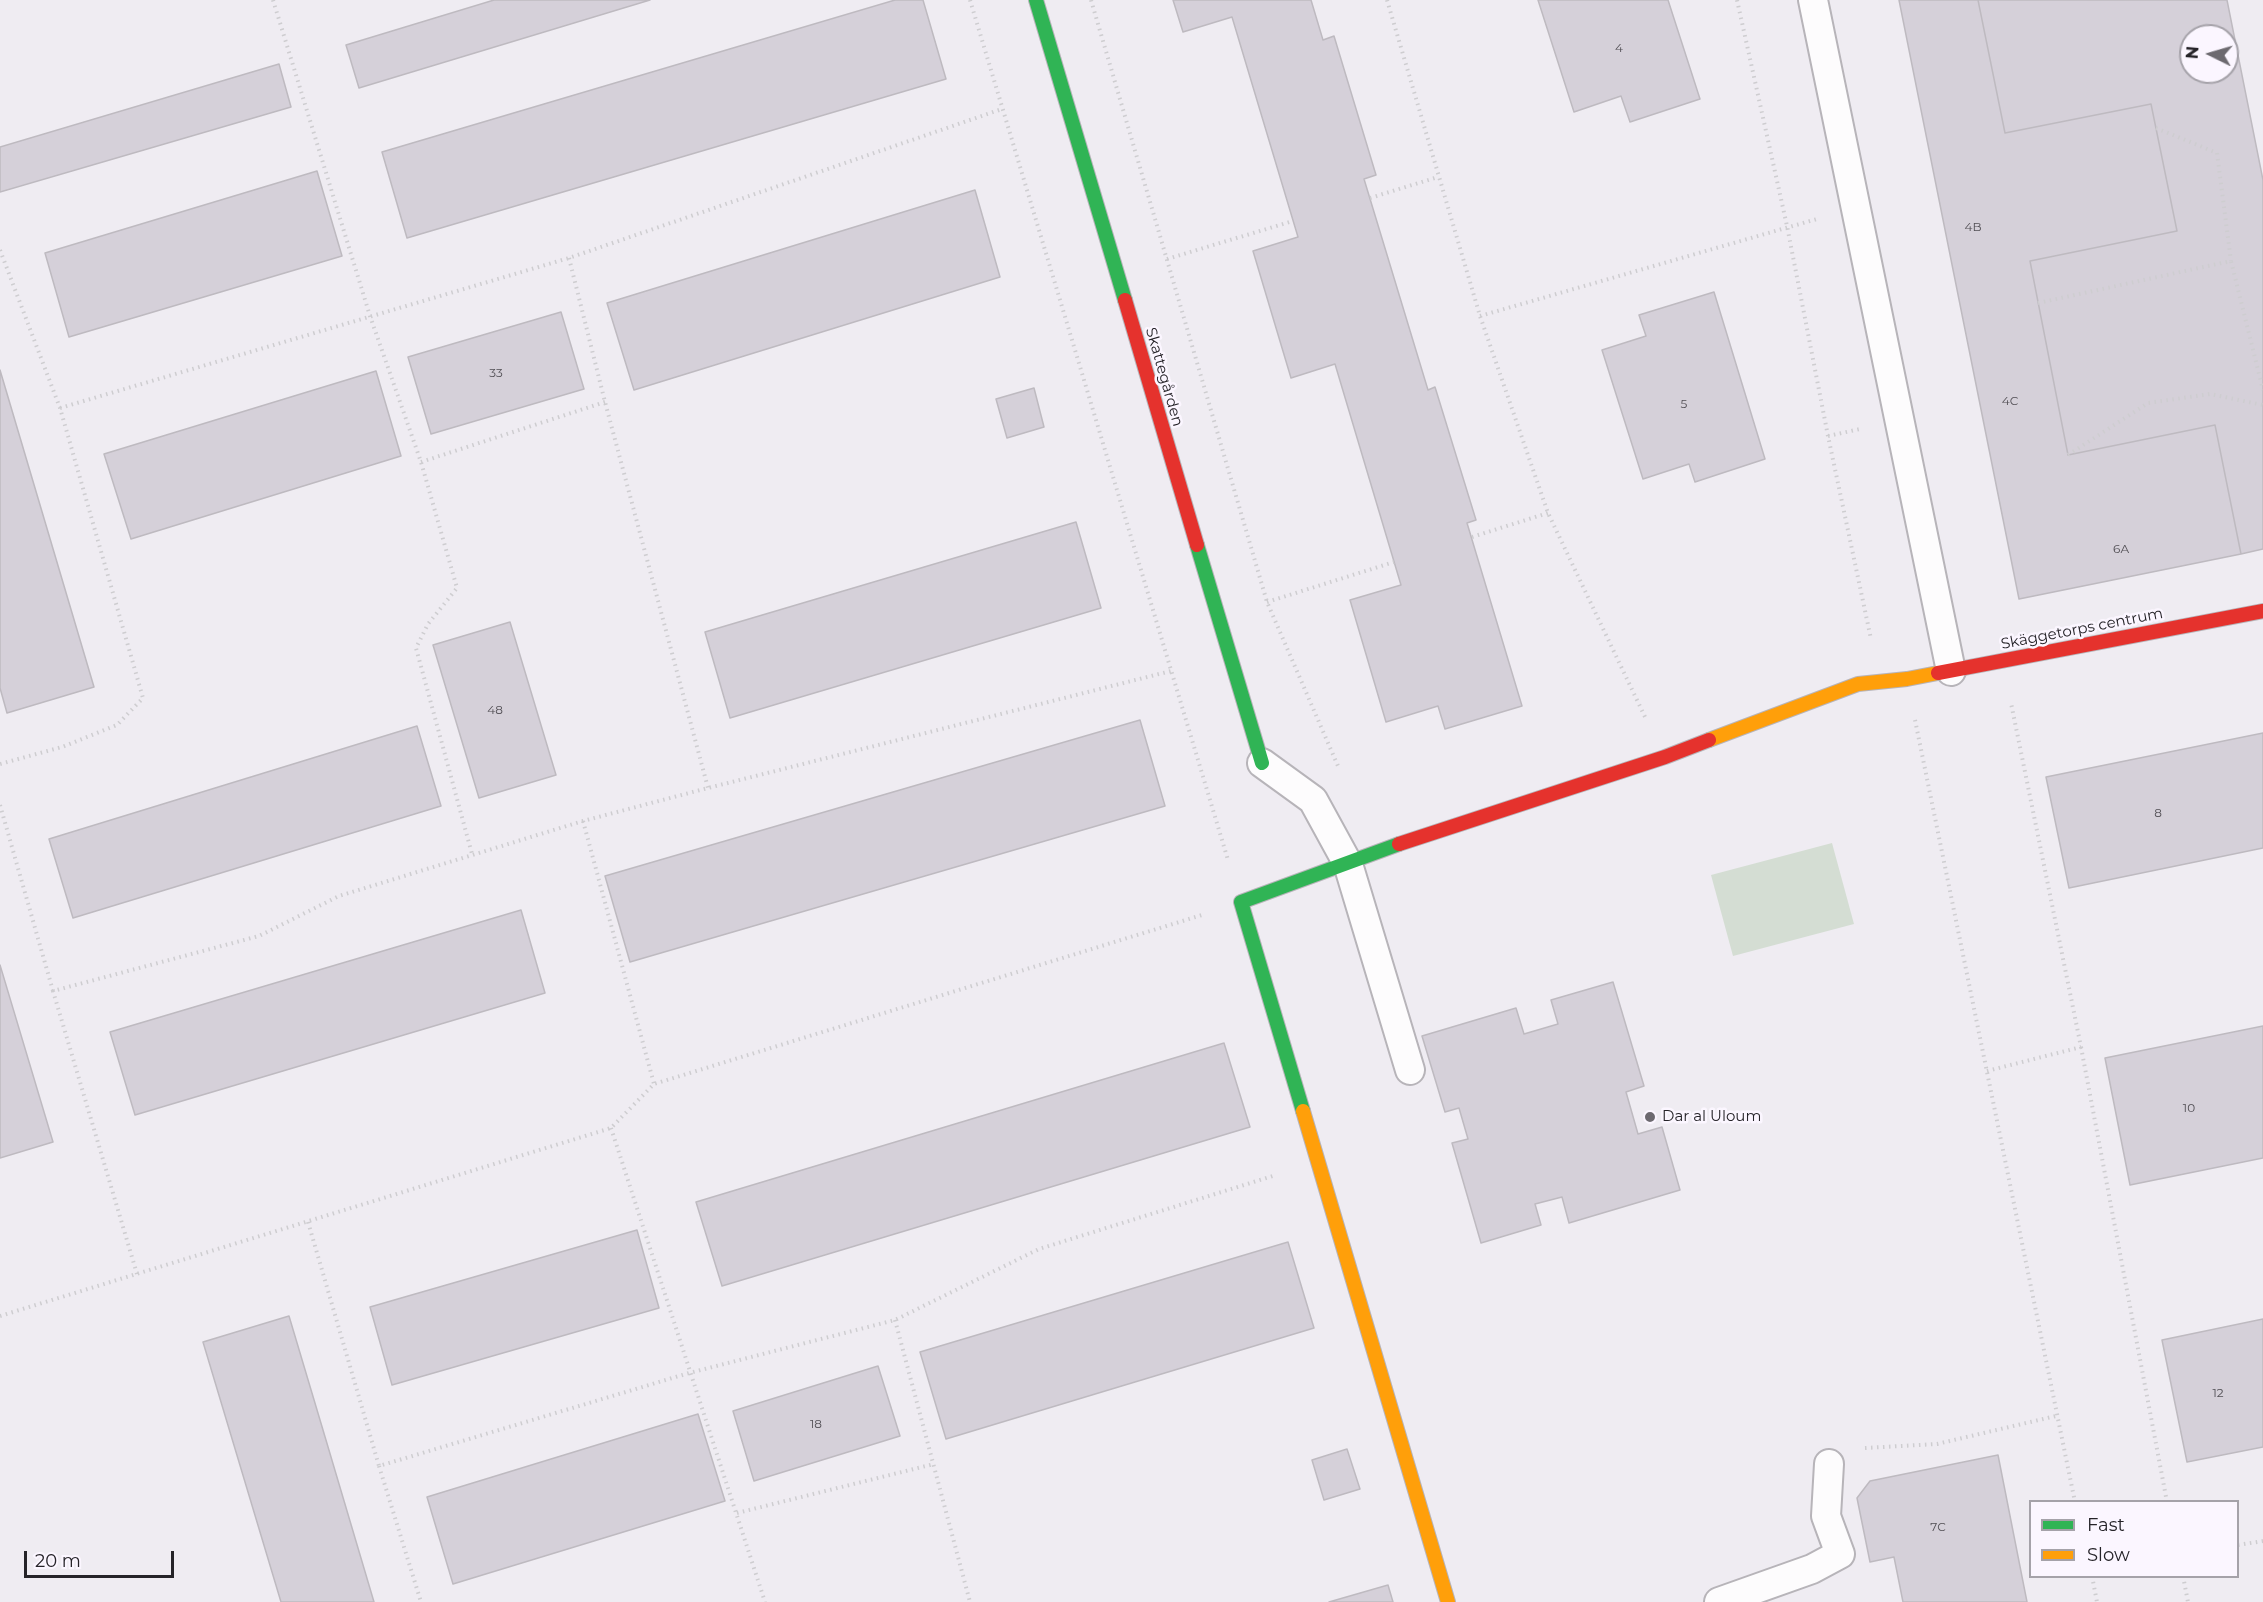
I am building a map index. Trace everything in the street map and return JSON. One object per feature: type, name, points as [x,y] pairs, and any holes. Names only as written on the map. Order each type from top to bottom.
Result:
[{"type":"street","name":"Skattegården","points":[[1036,0],[1262,763]]},
{"type":"street","name":"Skäggetorps centrum","points":[[1241,902],[1348,864],[1377,851],[1665,757],[1858,684],[1907,679],[2263,611]]},
{"type":"street","points":[[1241,902],[1448,1602]]},
{"type":"lane","points":[[1813,0],[1950,671]]},
{"type":"lane","points":[[1262,763],[1313,800],[1348,864],[1410,1070]]},
{"type":"lane","points":[[1719,1602],[1812,1569],[1840,1554],[1826,1516],[1829,1464]]},
{"type":"path","points":[[273,0],[370,316],[421,462],[457,588],[428,624],[416,648],[472,854]]},
{"type":"path","points":[[0,1316],[611,1128],[654,1084],[1241,902],[970,0]]},
{"type":"path","points":[[1091,0],[1267,602],[1342,775]]},
{"type":"path","points":[[1387,0],[1480,316],[1548,513],[1665,757]]},
{"type":"path","points":[[1737,0],[1880,682]]},
{"type":"path","points":[[60,408],[569,258],[1002,109]]},
{"type":"path","points":[[2156,128],[2217,153],[2231,261],[2263,390]]},
{"type":"path","points":[[1370,198],[1438,177]]},
{"type":"path","points":[[1167,259],[1293,221]]},
{"type":"path","points":[[1480,316],[1786,226]]},
{"type":"path","points":[[0,250],[60,408],[143,698],[117,725],[62,747],[0,764]]},
{"type":"path","points":[[569,258],[708,788]]},
{"type":"path","points":[[2038,303],[2231,261]]},
{"type":"path","points":[[2068,455],[2148,403],[2210,394],[2263,405]]},
{"type":"path","points":[[421,462],[605,402]]},
{"type":"path","points":[[1472,537],[1548,513]]},
{"type":"path","points":[[1267,602],[1394,562]]},
{"type":"path","points":[[2002,661],[2081,1047],[2168,1500]]},
{"type":"path","points":[[53,991],[259,936],[339,896],[583,822],[708,788],[1171,671]]},
{"type":"path","points":[[1907,679],[2075,1500]]},
{"type":"path","points":[[0,805],[137,1274]]},
{"type":"path","points":[[583,822],[654,1084]]},
{"type":"path","points":[[1987,1071],[2081,1047]]},
{"type":"path","points":[[611,1128],[765,1602]]},
{"type":"path","points":[[379,1466],[689,1373],[895,1320],[1039,1249],[1317,1162]]},
{"type":"path","points":[[308,1222],[421,1602]]},
{"type":"path","points":[[895,1320],[970,1602]]},
{"type":"path","points":[[1829,1464],[1860,1449],[1937,1444],[2056,1416]]},
{"type":"path","points":[[737,1513],[933,1464]]},
{"type":"path","points":[[2239,1545],[2263,1542]]},
{"type":"path","points":[[2092,1578],[2097,1602]]},
{"type":"path","points":[[2182,1578],[2188,1602]]},
{"type":"shaded area","points":[[1832,843],[1854,924],[1733,956],[1711,875]]},
{"type":"building","points":[[494,0],[650,0],[359,88],[346,45]]},
{"type":"building","points":[[895,0],[923,0],[946,79],[407,238],[382,152]]},
{"type":"building","points":[[1173,0],[1311,0],[1323,40],[1334,36],[1376,175],[1364,179],[1428,390],[1435,387],[1476,520],[1467,523],[1522,706],[1445,729],[1438,706],[1386,722],[1350,600],[1401,585],[1335,364],[1291,378],[1253,251],[1298,237],[1232,17],[1183,32]]},
{"type":"building","points":[[1538,0],[1668,0],[1700,99],[1630,122],[1621,96],[1574,112]]},
{"type":"building","points":[[1899,0],[1978,0],[2005,133],[2151,104],[2177,231],[2030,261],[2068,455],[2215,425],[2241,554],[2019,599]]},
{"type":"building","points":[[1978,0],[2227,0],[2232,24],[2179,24],[2179,84],[2239,84],[2239,60],[2263,180],[2263,549],[2241,554],[2215,425],[2068,455],[2030,261],[2177,231],[2151,104],[2005,133]]},
{"type":"building","points":[[279,64],[291,107],[0,192],[0,147]]},
{"type":"building","points":[[317,171],[342,256],[69,337],[45,253]]},
{"type":"building","points":[[975,190],[1000,277],[634,390],[607,303]]},
{"type":"building","points":[[1714,292],[1765,459],[1695,482],[1689,464],[1643,479],[1602,350],[1646,336],[1639,315]]},
{"type":"building","points":[[561,312],[584,389],[431,434],[408,357]]},
{"type":"building","points":[[0,370],[94,687],[7,713],[0,688]]},
{"type":"building","points":[[376,371],[401,456],[131,539],[104,454]]},
{"type":"building","points":[[1034,388],[1044,427],[1007,438],[996,399]]},
{"type":"building","points":[[1076,522],[1101,608],[730,718],[705,632]]},
{"type":"building","points":[[510,622],[556,775],[479,798],[433,645]]},
{"type":"building","points":[[1140,720],[1165,806],[630,962],[605,876]]},
{"type":"building","points":[[417,726],[441,806],[73,918],[49,839]]},
{"type":"building","points":[[2263,733],[2263,848],[2069,888],[2046,777]]},
{"type":"building","points":[[521,910],[545,993],[135,1115],[110,1032]]},
{"type":"building","points":[[0,965],[53,1142],[0,1158]]},
{"type":"building","points":[[1613,982],[1644,1086],[1626,1092],[1638,1134],[1662,1127],[1680,1190],[1569,1223],[1562,1197],[1535,1204],[1541,1225],[1481,1243],[1452,1143],[1468,1139],[1459,1108],[1445,1112],[1422,1036],[1516,1008],[1524,1034],[1558,1024],[1551,1000]]},
{"type":"building","points":[[2263,1026],[2263,1158],[2130,1185],[2105,1058]]},
{"type":"building","points":[[1224,1043],[1250,1127],[722,1286],[696,1202]]},
{"type":"building","points":[[637,1230],[659,1308],[392,1385],[370,1307]]},
{"type":"building","points":[[1288,1242],[1314,1328],[946,1439],[920,1352]]},
{"type":"building","points":[[289,1316],[374,1602],[281,1602],[203,1342]]},
{"type":"building","points":[[2263,1319],[2263,1447],[2187,1462],[2162,1340]]},
{"type":"building","points":[[878,1366],[900,1436],[754,1481],[733,1411]]},
{"type":"building","points":[[698,1414],[725,1501],[453,1584],[427,1497]]},
{"type":"building","points":[[1347,1449],[1360,1489],[1324,1500],[1312,1460]]},
{"type":"building","points":[[1998,1455],[2027,1602],[1903,1602],[1894,1557],[1870,1562],[1857,1498],[1870,1481]]},
{"type":"building","points":[[1388,1585],[1393,1602],[1329,1602]]},
{"type":"traffic: fast","points":[[1036,0],[1125,300]]},
{"type":"traffic: fast","points":[[1197,545],[1262,763]]},
{"type":"traffic: fast","points":[[1303,1111],[1241,902],[1399,844]]},
{"type":"traffic: slow","points":[[1709,740],[1858,684],[1938,673]]},
{"type":"traffic: slow","points":[[1303,1111],[1448,1602]]},
{"type":"traffic: jam","points":[[1125,300],[1197,545]]},
{"type":"traffic: jam","points":[[1938,673],[2263,611]]},
{"type":"traffic: jam","points":[[1399,844],[1665,757],[1709,740]]},
{"type":"place","name":"Dar al Uloum","points":[[1650,1117]]}]
